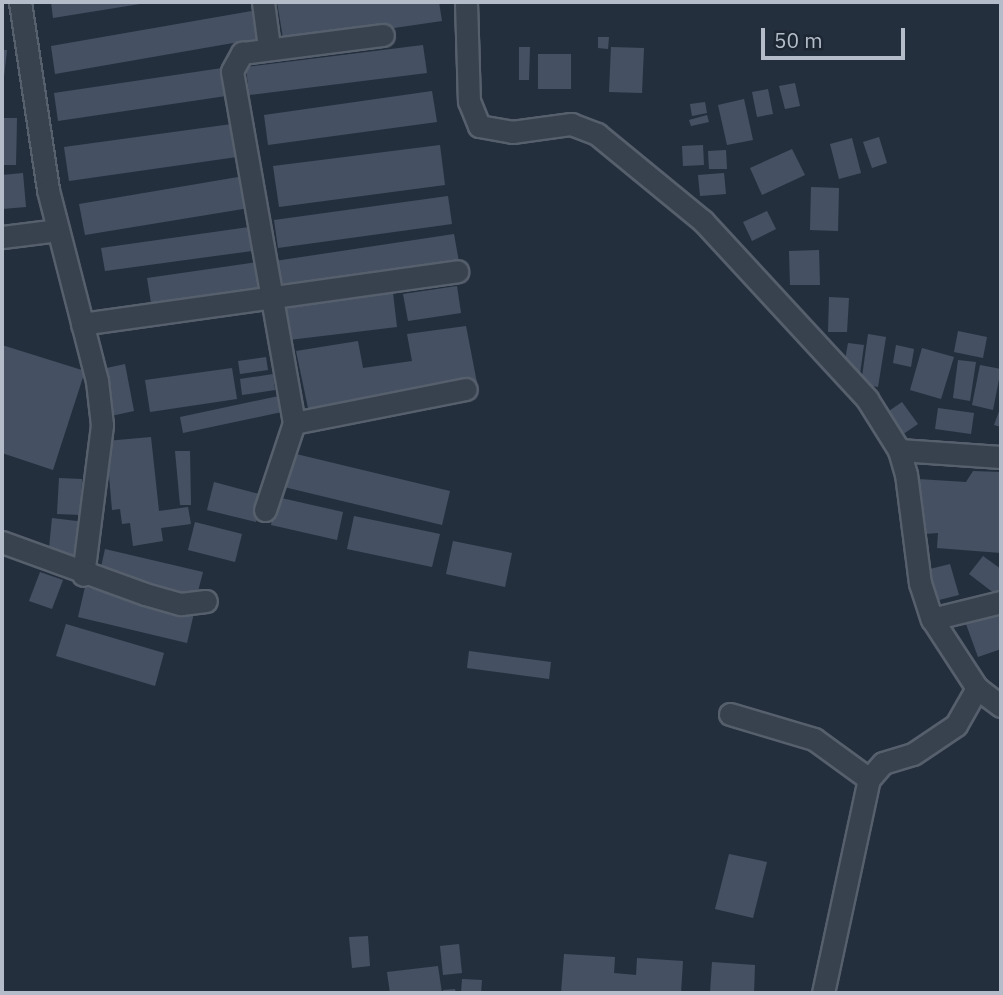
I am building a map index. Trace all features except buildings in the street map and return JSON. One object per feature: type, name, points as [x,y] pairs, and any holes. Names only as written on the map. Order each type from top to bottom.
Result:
[{"type":"street","points":[[20,2],[48,190],[97,381],[102,425],[83,575]]},
{"type":"street","points":[[263,2],[269,47]]},
{"type":"street","points":[[466,2],[469,101],[480,126],[512,132],[556,124],[586,127],[632,160],[704,220],[867,399],[899,450],[920,583],[932,619],[977,688],[1001,706]]},
{"type":"street","points":[[265,510],[295,423],[231,83],[235,61],[242,53],[269,47],[383,35]]},
{"type":"street","points":[[2,237],[58,230]]},
{"type":"street","points":[[82,324],[457,271]]},
{"type":"street","points":[[295,423],[466,389]]},
{"type":"street","points":[[899,450],[1001,457]]},
{"type":"street","points":[[2,542],[83,575],[181,604],[206,601]]},
{"type":"street","points":[[932,619],[1001,602]]},
{"type":"street","points":[[823,993],[869,779],[883,763],[913,754],[956,725],[977,688]]},
{"type":"street","points":[[730,714],[814,739],[869,779]]}]
